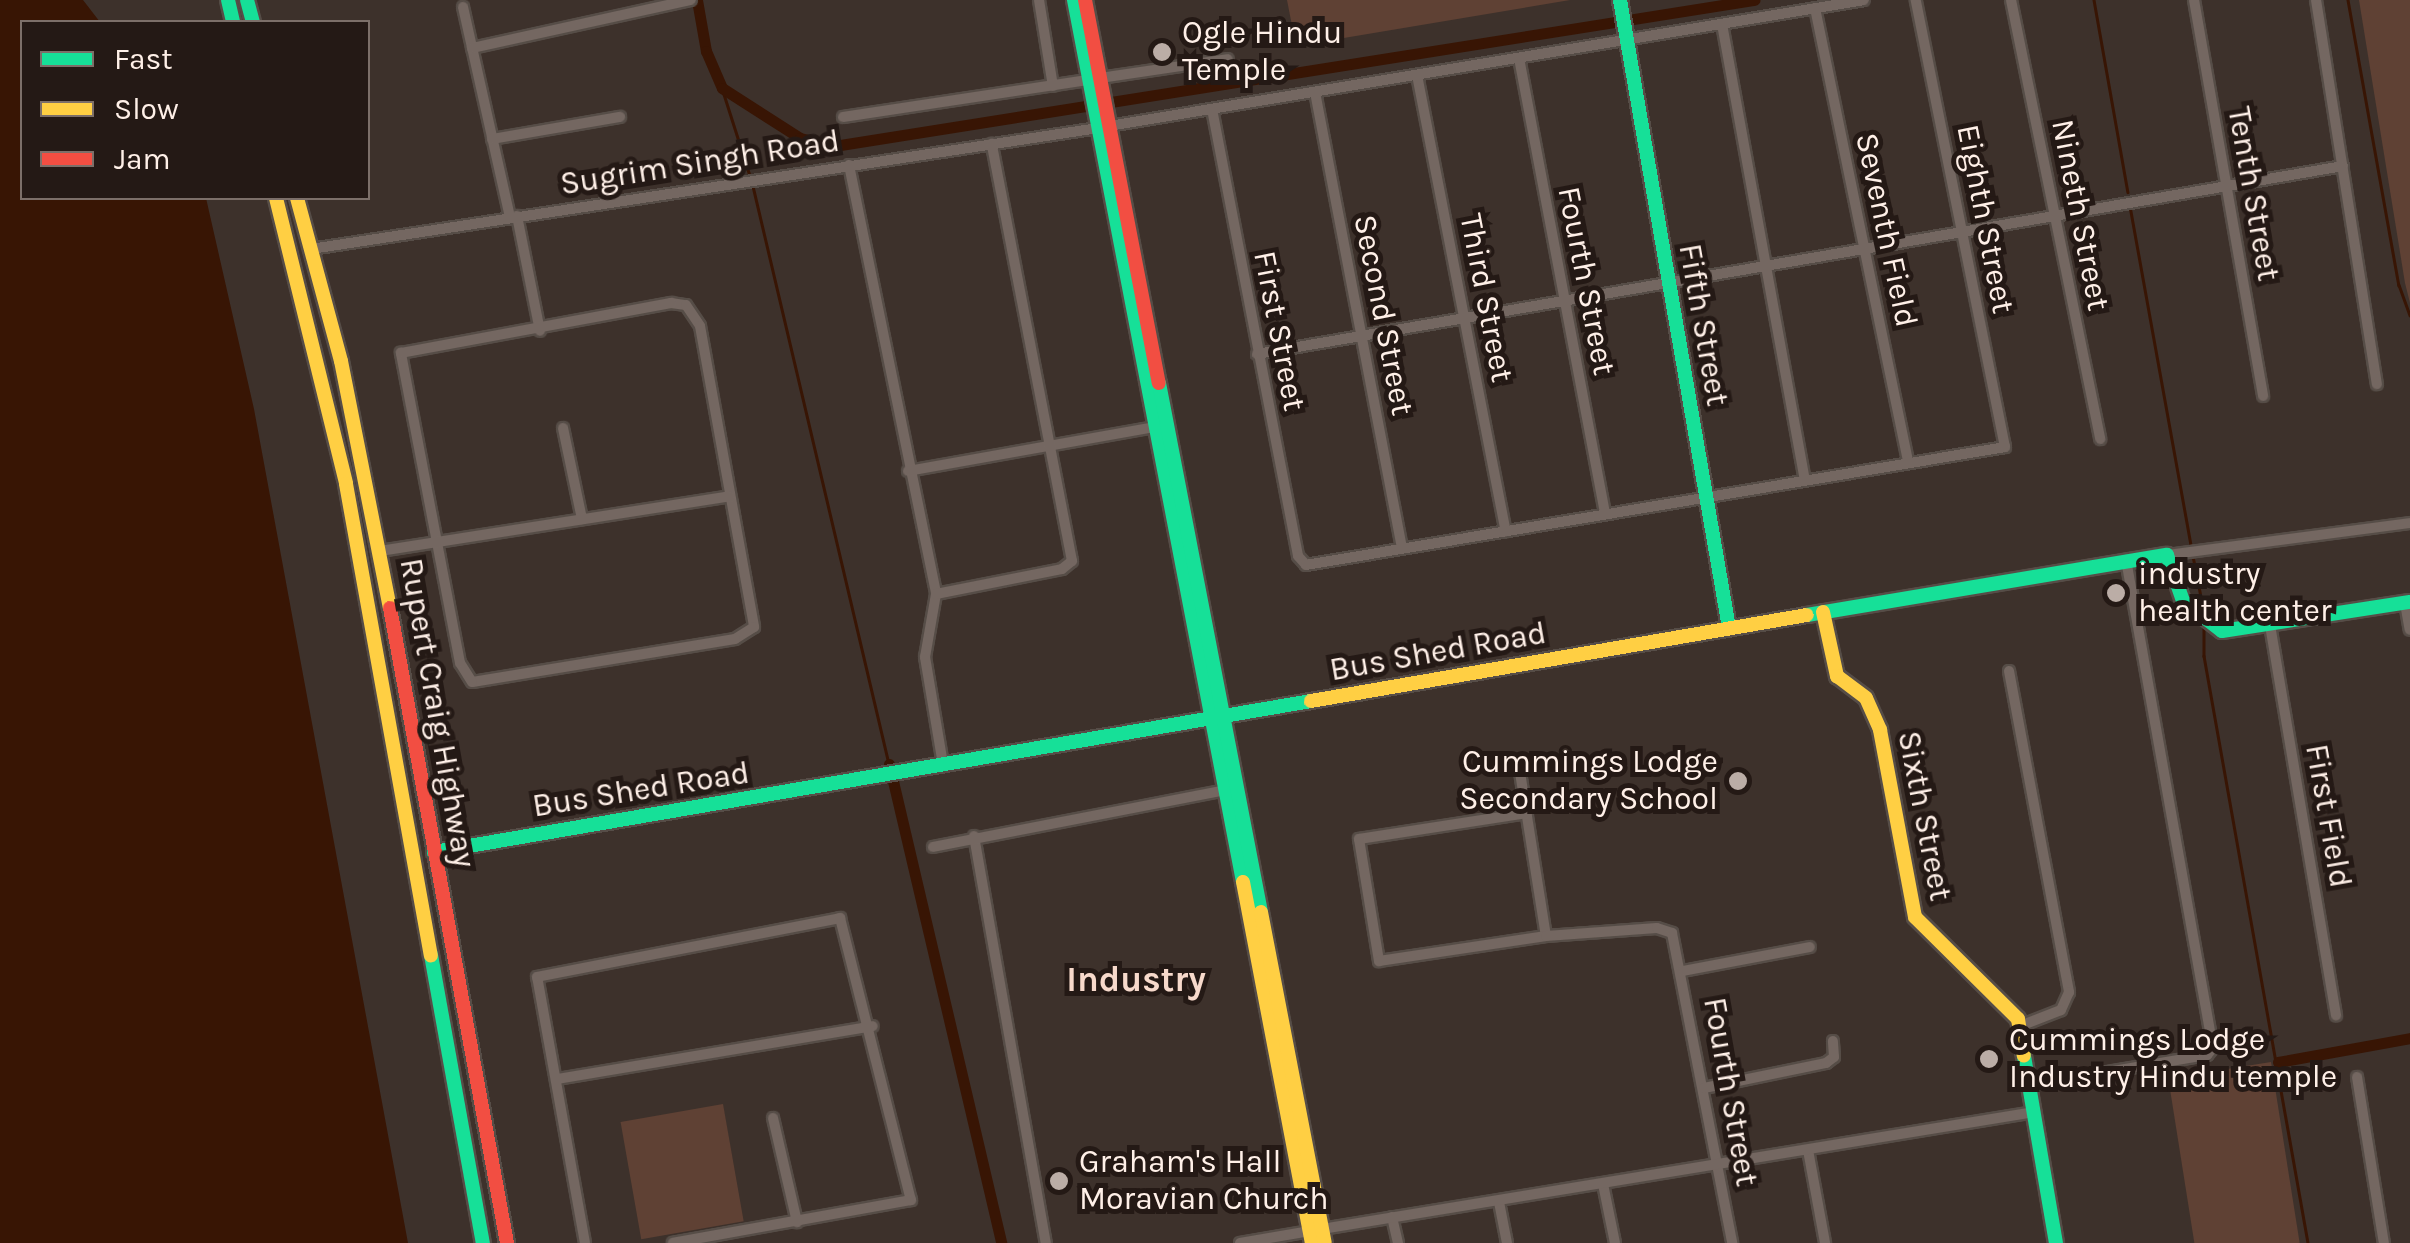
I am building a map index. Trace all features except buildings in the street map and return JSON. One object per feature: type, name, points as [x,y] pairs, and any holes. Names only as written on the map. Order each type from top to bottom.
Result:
[{"type":"main road","points":[[1074,0],[1095,81]]},
{"type":"main road","points":[[1085,0],[1095,81],[1156,427],[1218,720],[1224,790],[1317,1236]]},
{"type":"main road","name":"Fifth Street","points":[[1621,4],[1729,628]]},
{"type":"main road","points":[[1103,126],[1317,1236]]},
{"type":"main road","name":"Rupert Craig Highway","points":[[276,200],[346,484],[483,1243]]},
{"type":"main road","name":"Rupert Craig Highway","points":[[298,200],[380,551],[507,1243]]},
{"type":"main road","points":[[2168,555],[2193,613],[2214,628],[2270,625],[2407,603]]},
{"type":"main road","name":"Bus Shed Road","points":[[434,852],[2168,555]]},
{"type":"main road","name":"Sixth Street","points":[[1823,612],[1837,676],[1866,698],[1880,730],[1915,917],[2020,1026]]},
{"type":"main road","points":[[2020,1026],[2056,1243]]},
{"type":"street","points":[[1038,0],[1053,86]]},
{"type":"street","name":"Sugrim Singh Road","points":[[311,249],[1212,109],[1518,58],[1624,36],[1864,0]]},
{"type":"street","name":"Eighth Street","points":[[1908,462],[2005,448],[1916,0]]},
{"type":"street","name":"Nineth Street","points":[[2011,0],[2100,440]]},
{"type":"street","name":"Tenth Street","points":[[2194,0],[2262,396]]},
{"type":"street","points":[[2316,0],[2377,384]]},
{"type":"street","points":[[472,48],[688,1]]},
{"type":"street","points":[[463,7],[540,331]]},
{"type":"street","name":"Seventh Field","points":[[1815,8],[1908,462]]},
{"type":"street","points":[[1722,24],[1804,481]]},
{"type":"street","name":"Fourth Street","points":[[1518,58],[1605,514]]},
{"type":"street","points":[[843,118],[1228,59]]},
{"type":"street","name":"Third Street","points":[[1418,75],[1506,530]]},
{"type":"street","name":"Second Street","points":[[1315,92],[1402,548]]},
{"type":"street","name":"First Street","points":[[1212,109],[1301,562],[1402,548]]},
{"type":"street","points":[[492,138],[620,116]]},
{"type":"street","points":[[936,594],[1071,564],[992,144]]},
{"type":"street","points":[[849,165],[908,472],[936,594],[924,657],[943,765]]},
{"type":"street","points":[[1258,354],[1667,278],[2343,166]]},
{"type":"street","points":[[671,303],[686,305],[700,326],[754,612],[751,632],[482,682],[466,679],[434,542],[401,353],[540,331],[671,303]]},
{"type":"street","points":[[908,472],[1156,427]]},
{"type":"street","points":[[564,428],[582,519]]},
{"type":"street","points":[[1402,548],[1908,462]]},
{"type":"street","points":[[380,551],[730,496]]},
{"type":"street","points":[[2168,555],[2410,524]]},
{"type":"street","points":[[2031,1085],[2206,1055],[2213,1048],[2126,560]]},
{"type":"street","points":[[2407,603],[2410,630]]},
{"type":"street","name":"First Field","points":[[2270,625],[2336,1015]]},
{"type":"street","points":[[2010,671],[2069,992],[2061,1010],[2020,1026]]},
{"type":"street","points":[[1519,766],[1527,813],[1546,936],[1378,962],[1359,839],[1527,813]]},
{"type":"street","points":[[933,848],[974,836],[1224,790]]},
{"type":"street","points":[[974,836],[1046,1243]]},
{"type":"street","points":[[585,1243],[557,1080],[536,986],[544,972],[840,918],[873,1026],[911,1200],[729,1239],[672,1243]]},
{"type":"street","name":"Fourth Street","points":[[1546,936],[1657,928],[1672,934],[1679,949],[1732,1243]]},
{"type":"street","points":[[1683,970],[1810,947]]},
{"type":"street","points":[[557,1080],[873,1026]]},
{"type":"street","points":[[1704,1088],[1826,1064],[1834,1057],[1833,1041]]},
{"type":"street","points":[[2357,1077],[2384,1243]]},
{"type":"street","points":[[1240,1243],[1317,1236],[1392,1217],[2034,1112]]},
{"type":"street","points":[[773,1118],[797,1222]]},
{"type":"street","points":[[1808,1150],[1824,1243]]},
{"type":"street","points":[[1603,1184],[1615,1243]]},
{"type":"street","points":[[1499,1202],[1507,1243]]},
{"type":"street","points":[[1392,1217],[1398,1243]]},
{"type":"shaded area","points":[[0,0],[83,0],[98,20],[20,20],[20,200],[206,200],[254,409],[408,1243],[0,1243]]},
{"type":"shaded area","points":[[1287,0],[1570,0],[1296,46]]},
{"type":"shaded area","points":[[2359,0],[2410,0],[2410,303],[2405,283]]},
{"type":"shaded area","points":[[2271,1062],[2300,1243],[2194,1243],[2168,1078]]},
{"type":"shaded area","points":[[723,1104],[744,1221],[641,1239],[621,1122]]},
{"type":"waterway","points":[[697,0],[706,51],[722,88],[800,138],[834,146],[1754,0]]},
{"type":"waterway","points":[[2094,0],[2128,192]]},
{"type":"waterway","points":[[2348,0],[2399,285],[2410,315]]},
{"type":"waterway","points":[[722,88],[751,179]]},
{"type":"waterway","points":[[753,186],[889,764]]},
{"type":"waterway","points":[[2130,206],[2191,546]]},
{"type":"waterway","points":[[2193,556],[2203,607]]},
{"type":"waterway","points":[[2204,625],[2204,656],[2308,1243]]},
{"type":"waterway","points":[[889,764],[1001,1243]]},
{"type":"waterway","points":[[2278,1062],[2410,1038]]},
{"type":"traffic: fast","points":[[228,0],[233,20]]},
{"type":"traffic: fast","points":[[247,0],[252,20]]},
{"type":"traffic: fast","points":[[1074,0],[1243,882]]},
{"type":"traffic: fast","points":[[1620,0],[1729,628]]},
{"type":"traffic: fast","points":[[1159,383],[1261,912]]},
{"type":"traffic: fast","points":[[1807,615],[2167,555],[2183,601],[2222,631],[2410,602]]},
{"type":"traffic: fast","points":[[434,852],[1311,701]]},
{"type":"traffic: fast","points":[[431,955],[483,1243]]},
{"type":"traffic: fast","points":[[2024,1056],[2056,1243]]},
{"type":"traffic: slow","points":[[276,200],[346,484],[431,955]]},
{"type":"traffic: slow","points":[[298,200],[341,361],[390,608]]},
{"type":"traffic: slow","points":[[1823,612],[1837,676],[1866,698],[1880,730],[1915,917],[2018,1019],[2024,1056]]},
{"type":"traffic: slow","points":[[1311,701],[1807,615]]},
{"type":"traffic: slow","points":[[1243,882],[1312,1243]]},
{"type":"traffic: slow","points":[[1261,912],[1325,1243]]},
{"type":"traffic: jam","points":[[1085,0],[1159,383]]},
{"type":"traffic: jam","points":[[390,608],[507,1243]]},
{"type":"place","name":"Ogle Hindu Temple","points":[[1162,52]]},
{"type":"place","name":"industry health center","points":[[2116,593]]},
{"type":"place","name":"Cummings Lodge Secondary School","points":[[1738,781]]},
{"type":"place","name":"Cummings Lodge Industry Hindu temple","points":[[1989,1059]]},
{"type":"place","name":"Graham's Hall Moravian Church","points":[[1059,1181]]},
{"type":"district","name":"Industry","points":[[1136,980]]}]
